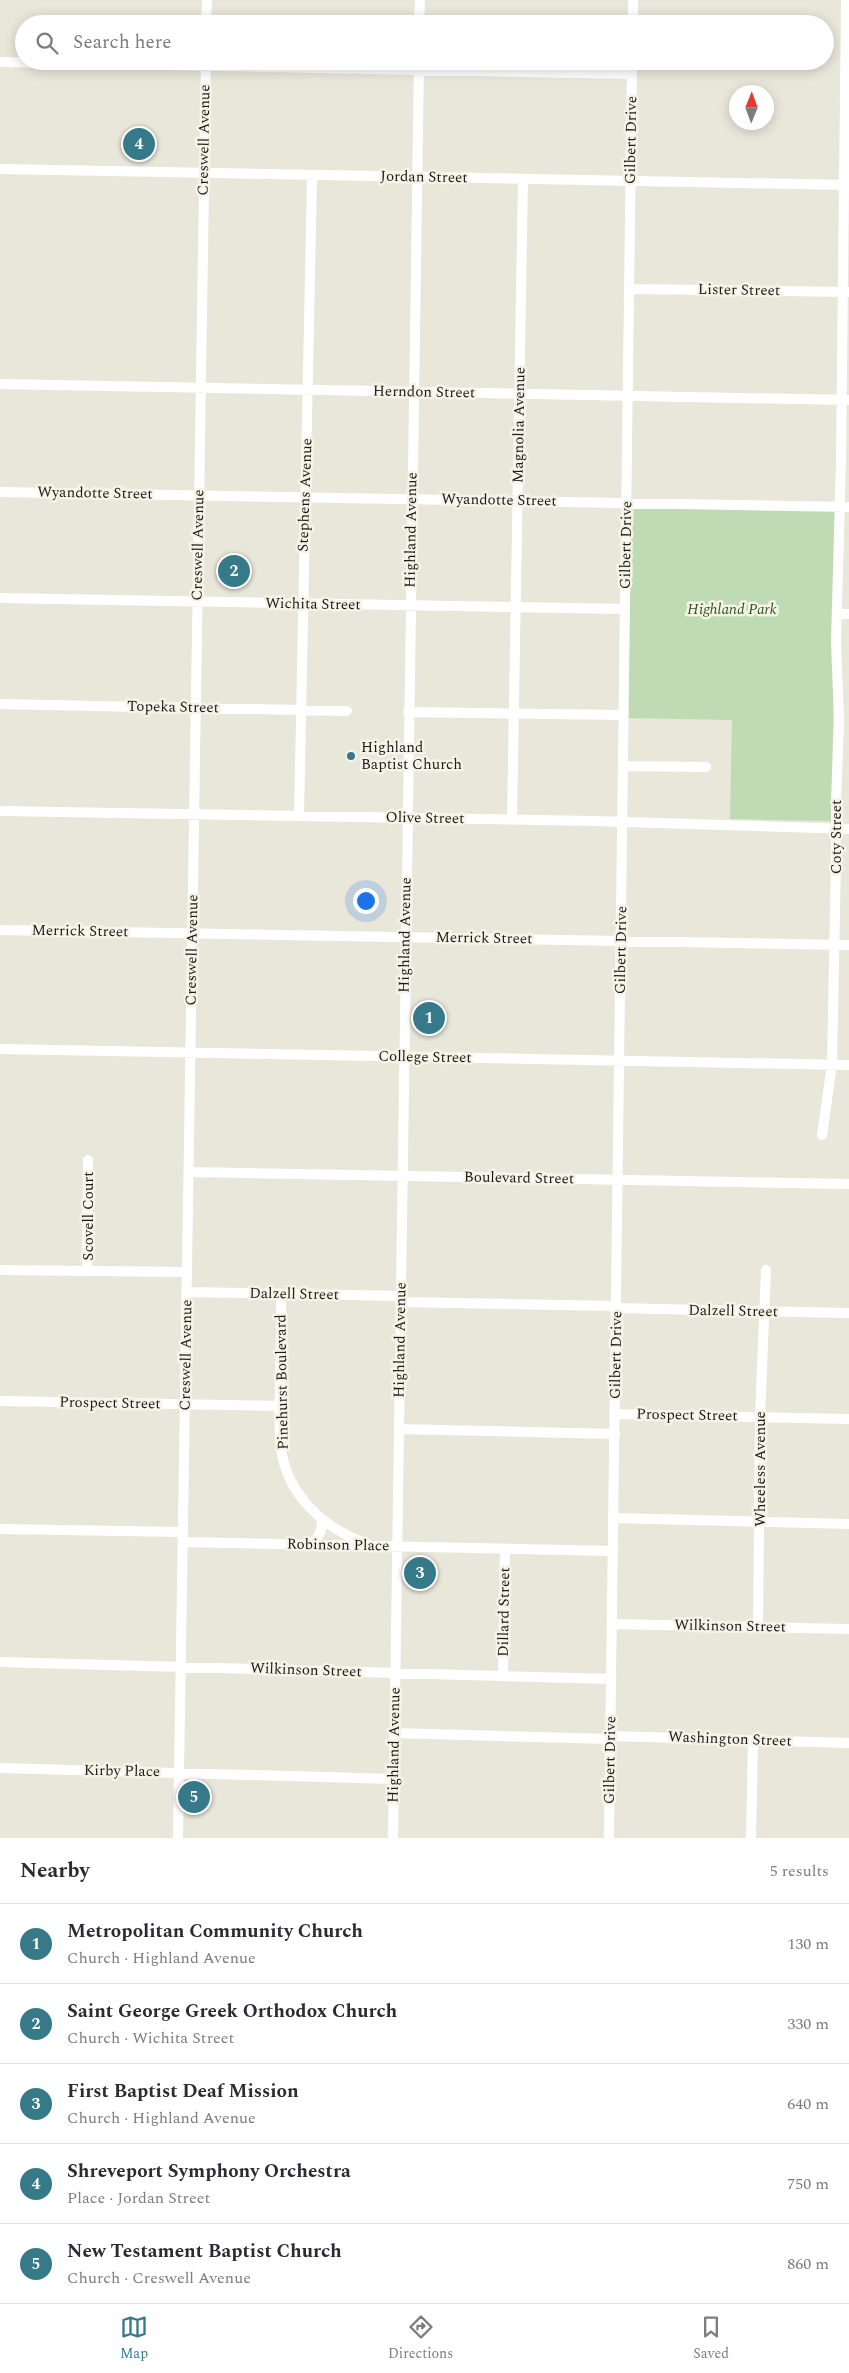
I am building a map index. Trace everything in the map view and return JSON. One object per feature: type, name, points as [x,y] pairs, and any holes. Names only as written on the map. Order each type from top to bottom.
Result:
[{"type":"street","points":[[206,0],[206,15]]},
{"type":"street","points":[[420,0],[420,15]]},
{"type":"street","points":[[633,0],[633,15]]},
{"type":"street","name":"Coty Street","points":[[822,1135],[832,1064],[836,829],[844,721],[836,663],[836,614],[844,507],[846,0]]},
{"type":"street","points":[[0,62],[15,62]]},
{"type":"street","name":"Creswell Avenue","points":[[178,1838],[206,70]]},
{"type":"street","name":"Highland Avenue","points":[[393,1838],[406,818],[419,70]]},
{"type":"street","points":[[526,70],[632,74]]},
{"type":"street","name":"Gilbert Drive","points":[[609,1838],[632,70]]},
{"type":"street","name":"Jordan Street","points":[[0,169],[846,185]]},
{"type":"street","name":"Stephens Avenue","points":[[299,816],[312,175]]},
{"type":"street","name":"Magnolia Avenue","points":[[512,820],[523,179]]},
{"type":"street","name":"Lister Street","points":[[629,289],[846,292]]},
{"type":"street","name":"Herndon Street","points":[[0,384],[845,400]]},
{"type":"street","name":"Wyandotte Street","points":[[0,492],[844,507]]},
{"type":"street","name":"Wichita Street","points":[[0,598],[625,609]]},
{"type":"street","points":[[836,614],[849,614]]},
{"type":"street","name":"Topeka Street","points":[[0,704],[346,711]]},
{"type":"street","points":[[408,712],[624,715]]},
{"type":"street","points":[[623,766],[706,767]]},
{"type":"street","name":"Olive Street","points":[[0,811],[512,820],[849,829]]},
{"type":"street","name":"Merrick Street","points":[[0,930],[849,945]]},
{"type":"street","name":"College Street","points":[[0,1049],[849,1065]]},
{"type":"street","name":"Scovell Court","points":[[87,1271],[88,1160]]},
{"type":"street","name":"Boulevard Street","points":[[189,1172],[849,1184]]},
{"type":"street","points":[[0,1270],[187,1272]]},
{"type":"street","name":"Wheeless Avenue","points":[[758,1627],[762,1311],[766,1270]]},
{"type":"street","name":"Dalzell Street","points":[[186,1292],[849,1313]]},
{"type":"street","name":"Pinehurst Boulevard","points":[[281,1294],[280,1439],[286,1468],[302,1499],[322,1520],[346,1535],[374,1546]]},
{"type":"street","name":"Prospect Street","points":[[0,1401],[280,1406]]},
{"type":"street","name":"Prospect Street","points":[[615,1414],[849,1419]]},
{"type":"street","points":[[398,1429],[615,1434]]},
{"type":"street","points":[[613,1518],[849,1524]]},
{"type":"street","points":[[311,1544],[318,1538],[322,1529],[322,1520]]},
{"type":"street","name":"Robinson Place","points":[[0,1529],[311,1544],[613,1551]]},
{"type":"street","name":"Dillard Street","points":[[503,1676],[505,1549]]},
{"type":"street","name":"Wilkinson Street","points":[[612,1624],[849,1629]]},
{"type":"street","name":"Wilkinson Street","points":[[0,1662],[611,1679]]},
{"type":"street","name":"Washington Street","points":[[394,1732],[849,1743]]},
{"type":"street","points":[[751,1838],[753,1740]]},
{"type":"street","name":"Kirby Place","points":[[0,1768],[394,1779]]},
{"type":"green space","name":"Highland Park","points":[[631,505],[838,508],[831,821],[730,819],[732,720],[628,718]]},
{"type":"place","name":"Shreveport Symphony Orchestra","points":[[139,144]]},
{"type":"place","name":"Saint George Greek Orthodox Church","points":[[234,571]]},
{"type":"place","name":"Highland Baptist Church","points":[[351,756]]},
{"type":"place","name":"Metropolitan Community Church","points":[[429,1018]]},
{"type":"place","name":"First Baptist Deaf Mission","points":[[420,1573]]},
{"type":"place","name":"New Testament Baptist Church","points":[[194,1797]]}]
